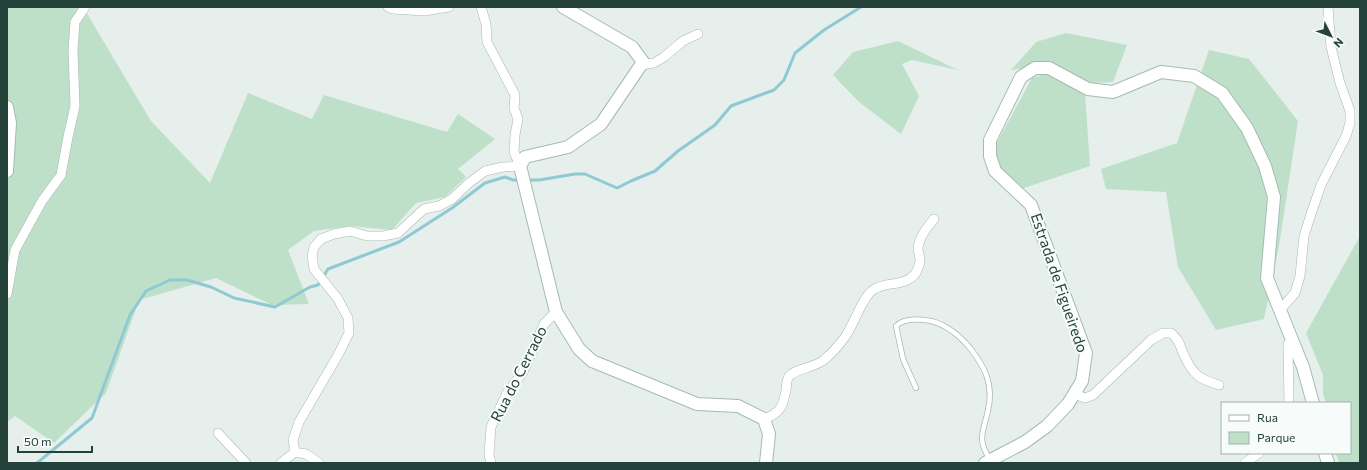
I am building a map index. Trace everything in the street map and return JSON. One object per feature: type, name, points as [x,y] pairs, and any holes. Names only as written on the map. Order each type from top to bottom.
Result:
[{"type":"street","points":[[7,294],[15,250],[42,201],[62,175],[75,106],[73,50],[75,22],[85,7]]},
{"type":"street","points":[[388,7],[393,9],[424,12],[449,7]]},
{"type":"street","points":[[481,7],[486,24],[487,42],[515,96],[514,108],[518,119],[514,152],[526,187],[556,312],[579,349],[592,362],[697,404],[738,406],[764,420],[768,434],[766,463]]},
{"type":"street","points":[[521,170],[525,157],[568,147],[601,124],[643,62],[632,47],[563,7]]},
{"type":"street","points":[[1280,310],[1295,293],[1300,276],[1304,236],[1311,214],[1321,185],[1346,136],[1350,123],[1350,111],[1340,83],[1331,47],[1328,7]]},
{"type":"street","points":[[640,66],[664,57],[683,41],[698,34]]},
{"type":"street","name":"Estrada de Figueiredo","points":[[988,462],[1024,442],[1047,426],[1068,404],[1082,381],[1086,353],[1031,205],[995,171],[990,156],[990,140],[1021,77],[1035,68],[1049,68],[1088,89],[1113,92],[1161,72],[1194,76],[1222,93],[1247,128],[1265,166],[1274,198],[1267,278],[1303,367],[1313,402]]},
{"type":"street","points":[[7,107],[10,123],[7,171]]},
{"type":"street","points":[[295,452],[293,440],[300,422],[349,333],[348,318],[338,299],[314,269],[312,256],[314,247],[321,239],[334,234],[350,231],[367,236],[383,236],[398,232],[424,209],[439,206],[452,199],[469,183],[485,171],[503,167],[521,170]]},
{"type":"street","points":[[764,420],[774,415],[781,409],[785,399],[788,379],[793,373],[801,369],[817,365],[845,337],[872,290],[909,279],[916,274],[920,260],[918,249],[921,239],[934,219]]},
{"type":"street","name":"Rua do Cerrado","points":[[490,463],[491,427],[507,393],[523,372],[544,324],[556,312]]},
{"type":"street","points":[[1074,394],[1085,398],[1093,395],[1150,340],[1163,332],[1171,333],[1178,340],[1193,371],[1202,380],[1219,385]]},
{"type":"street","points":[[1289,402],[1288,344],[1293,340]]},
{"type":"street","points":[[218,433],[246,463]]},
{"type":"street","points":[[281,463],[295,452],[306,454],[319,463]]},
{"type":"street","points":[[1245,463],[1258,454]]},
{"type":"lane","points":[[916,388],[903,359],[896,326],[900,322],[906,320],[924,320],[934,322],[955,333],[964,341],[982,363],[987,373],[990,396],[989,409],[981,436],[988,462]]},
{"type":"green space","points":[[7,7],[83,7],[151,121],[210,183],[248,93],[312,119],[324,95],[447,132],[458,114],[495,139],[458,169],[466,177],[445,197],[416,203],[392,230],[350,226],[314,231],[288,250],[309,304],[272,305],[216,278],[139,300],[106,393],[54,443],[15,416],[7,422]]},
{"type":"green space","points":[[1066,33],[1127,45],[1113,82],[1090,83],[1053,64],[1011,70],[1036,42]]},
{"type":"green space","points":[[898,41],[958,70],[912,60],[902,64],[919,96],[901,134],[859,102],[833,75],[853,52]]},
{"type":"green space","points":[[1209,50],[1249,59],[1298,121],[1279,246],[1264,319],[1216,330],[1178,267],[1166,192],[1106,189],[1101,169],[1177,143]]},
{"type":"green space","points":[[1048,73],[1085,94],[1090,166],[1021,189],[996,162],[995,146],[1032,78]]},
{"type":"green space","points":[[1360,236],[1360,463],[1339,463],[1336,454],[1351,454],[1351,402],[1326,402],[1323,394],[1323,375],[1306,333]]},
{"type":"waterway","points":[[526,180],[539,180],[575,174],[585,174],[617,188],[655,171],[678,151],[715,125],[731,106],[774,90],[784,80],[795,53],[824,30],[861,7]]},
{"type":"waterway","points":[[37,463],[92,418],[130,315],[146,291],[170,280],[187,280],[211,287],[234,298],[275,307],[310,287],[318,285],[328,269],[399,242],[452,208],[485,183],[505,177],[513,180],[520,180]]}]
